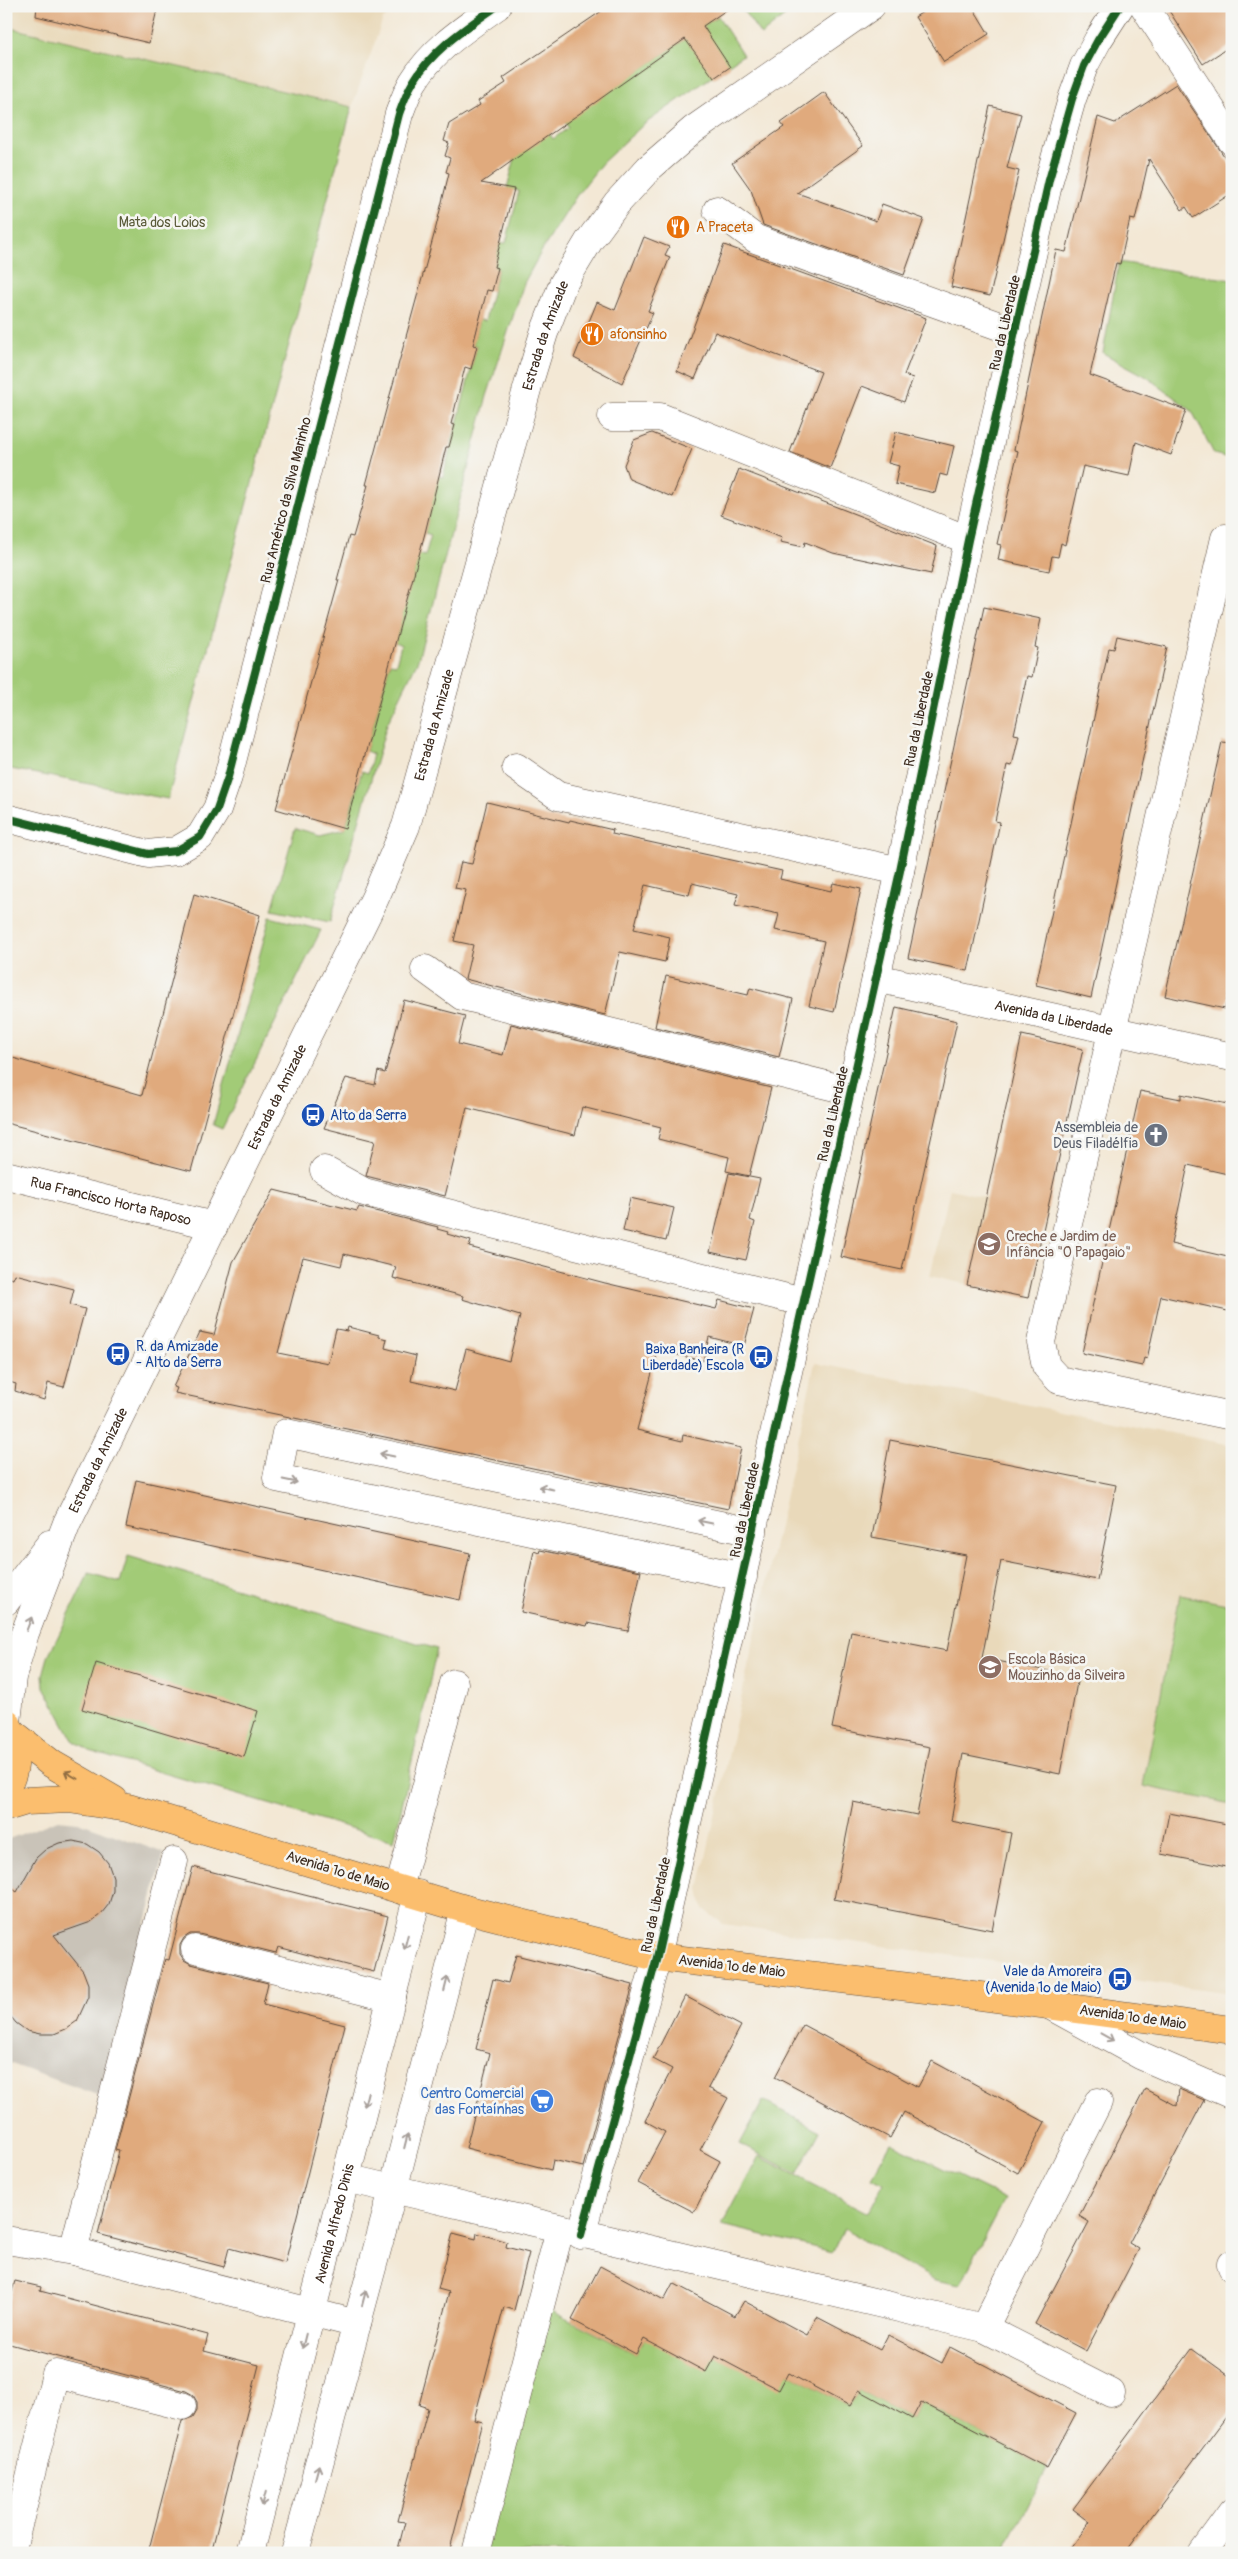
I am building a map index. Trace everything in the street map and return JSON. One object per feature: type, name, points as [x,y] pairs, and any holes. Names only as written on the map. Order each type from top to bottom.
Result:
[{"type":"main road","points":[[6,1788],[11,1780],[16,1756],[8,1725]]},
{"type":"main road","name":"Avenida 1º de Maio","points":[[8,1725],[52,1764],[128,1808]]},
{"type":"main road","name":"Avenida 1º de Maio","points":[[6,1807],[26,1800],[69,1799],[128,1808],[465,1909],[658,1957],[1049,2005],[1232,2030]]},
{"type":"street","name":"Rua Américo da Silva Marinho","points":[[6,818],[148,854],[176,850],[200,837],[217,809],[228,778],[399,114],[412,83],[430,59],[461,31],[496,6]]},
{"type":"street","name":"Estrada da Amizade","points":[[67,1523],[375,898],[406,826],[529,382],[544,333],[563,284],[589,241],[617,203],[671,148],[870,6]]},
{"type":"street","name":"Rua da Liberdade","points":[[476,2553],[571,2232],[658,1957],[900,871],[968,540],[1049,180],[1072,99],[1084,66],[1120,6]]},
{"type":"street","points":[[1144,6],[1232,141]]},
{"type":"street","points":[[717,210],[756,239],[1016,332]]},
{"type":"street","points":[[612,417],[660,417],[968,540]]},
{"type":"street","points":[[1225,538],[1041,1342],[1042,1356],[1046,1366],[1052,1374],[1070,1384],[1232,1416]]},
{"type":"street","points":[[516,767],[558,796],[900,871]]},
{"type":"street","points":[[425,969],[462,996],[851,1091]]},
{"type":"street","name":"Avenida da Liberdade","points":[[876,978],[1232,1057]]},
{"type":"street","points":[[324,1170],[364,1192],[803,1302]]},
{"type":"street","name":"Rua Francisco Horta Raposo","points":[[6,1175],[214,1226]]},
{"type":"street","points":[[743,1576],[277,1478],[286,1433],[753,1532]]},
{"type":"street","points":[[6,1600],[67,1523]]},
{"type":"street","points":[[8,1725],[12,1677],[25,1633],[67,1523]]},
{"type":"street","name":"Avenida Alfredo Dinis","points":[[250,2553],[392,1998],[408,1892],[454,1683]]},
{"type":"street","points":[[72,2251],[174,1861]]},
{"type":"street","points":[[295,2553],[393,2190],[465,1909]]},
{"type":"street","points":[[195,1949],[392,1998]]},
{"type":"street","points":[[1049,2005],[1142,2056],[1232,2094]]},
{"type":"street","points":[[984,2328],[1098,2102]]},
{"type":"street","points":[[346,2178],[984,2328],[1111,2392]]},
{"type":"street","points":[[6,2240],[72,2251],[357,2324]]},
{"type":"street","points":[[11,2553],[56,2374],[182,2406]]},
{"type":"street","points":[[1202,2553],[1232,2512]]},
{"type":"shaded area","points":[[6,6],[402,6],[383,19],[352,107],[6,27]]},
{"type":"shaded area","name":"Creche e Jardim de Infância \"O Papagaio\"","points":[[950,1189],[1048,1211],[1028,1298],[930,1276]]},
{"type":"shaded area","name":"Escola Básica Mouzinho da Silveira","points":[[815,1363],[1232,1445],[1232,1993],[1133,1980],[1133,1976],[1110,1972],[1109,1977],[723,1924],[703,1909],[699,1889]]},
{"type":"shaded area","points":[[58,1820],[78,1822],[164,1853],[100,2096],[6,2062],[6,1840]]},
{"type":"green space","points":[[740,6],[797,6],[761,35]]},
{"type":"green space","points":[[718,16],[743,55],[643,125],[602,163],[577,195],[524,283],[487,396],[418,660],[387,724],[330,922],[272,910],[295,828],[320,835],[345,829],[362,771],[368,773],[373,754],[366,751],[390,663],[396,664],[401,645],[395,642],[419,554],[425,556],[431,535],[425,533],[438,476],[443,477],[477,346],[473,345],[479,320],[485,321],[498,268],[494,267],[500,243],[506,243],[519,191],[507,188],[515,158],[549,133],[553,139],[568,128],[565,122],[685,39],[707,32],[703,26]]},
{"type":"green space","name":"Mata dos Loios","points":[[6,27],[352,107],[168,799],[6,768]]},
{"type":"green space","points":[[1119,262],[1232,280],[1232,459],[1214,454],[1192,411],[1147,377],[1103,353]]},
{"type":"green space","points":[[270,917],[321,930],[222,1129],[213,1125]]},
{"type":"green space","points":[[128,1556],[437,1649],[394,1841],[89,1751],[73,1740],[44,1687],[43,1675],[48,1657],[89,1573],[120,1582]]},
{"type":"green space","points":[[1180,1595],[1232,1605],[1232,1804],[1143,1786]]},
{"type":"green space","points":[[763,2101],[820,2131],[797,2174],[740,2144]]},
{"type":"green space","points":[[891,2143],[1005,2199],[960,2285],[935,2280],[844,2229],[833,2252],[722,2225],[759,2156],[868,2213],[884,2183],[872,2177]]},
{"type":"green space","points":[[544,2307],[636,2354],[644,2339],[788,2373],[850,2406],[859,2390],[912,2419],[921,2402],[1047,2468],[1003,2553],[481,2553]]},
{"type":"building","points":[[37,6],[158,6],[149,43],[36,16]]},
{"type":"building","points":[[609,6],[732,6],[703,26],[730,67],[714,78],[685,39],[481,183],[514,189],[494,267],[498,268],[492,291],[487,290],[473,345],[477,346],[471,369],[465,367],[451,424],[455,425],[449,447],[446,447],[425,533],[345,829],[276,809],[339,580],[337,580],[349,536],[353,537],[368,485],[366,485],[435,231],[449,173],[446,172],[450,158],[445,156],[449,143],[444,141],[449,124],[480,105],[478,101],[506,83],[503,78]]},
{"type":"building","points":[[932,6],[972,6],[989,34],[944,62],[915,17]]},
{"type":"building","points":[[1166,6],[1232,6],[1232,45],[1203,64]]},
{"type":"building","points":[[1176,84],[1232,168],[1232,193],[1193,218],[1186,207],[1182,210],[1149,159],[1135,220],[1130,219],[1120,264],[1116,263],[1090,375],[1186,410],[1171,455],[1136,442],[1129,476],[1083,466],[1065,545],[1061,543],[1058,557],[1052,556],[1049,571],[998,560],[1001,545],[997,544],[1018,451],[1014,450],[1056,250],[1066,252],[1098,117],[1115,123]]},
{"type":"building","points":[[824,92],[863,146],[797,193],[876,221],[882,204],[924,219],[904,275],[763,225],[751,190],[732,163],[784,127],[781,123]]},
{"type":"building","points":[[990,106],[1021,114],[1007,168],[1019,171],[990,296],[951,287]]},
{"type":"building","points":[[644,237],[669,247],[665,255],[670,257],[648,311],[653,313],[622,383],[574,358],[597,302],[615,310]]},
{"type":"building","points":[[724,245],[926,318],[904,375],[913,378],[904,402],[862,386],[830,468],[790,452],[821,372],[715,332],[695,379],[677,371]]},
{"type":"building","points":[[896,432],[954,446],[947,476],[940,474],[935,493],[895,484],[899,466],[888,463]]},
{"type":"building","points":[[652,433],[692,449],[672,497],[629,479],[624,465],[634,440]]},
{"type":"building","points":[[739,469],[937,546],[931,574],[833,553],[805,542],[804,547],[780,542],[782,538],[721,515]]},
{"type":"building","points":[[984,607],[1041,619],[1035,647],[1038,648],[1032,677],[1027,676],[1014,734],[1019,735],[1012,766],[1007,765],[995,821],[1000,822],[968,971],[908,958]]},
{"type":"building","points":[[1117,636],[1167,647],[1091,998],[1036,985],[1109,648],[1114,649]]},
{"type":"building","points":[[1222,742],[1232,743],[1232,979],[1225,1009],[1165,996]]},
{"type":"building","points":[[487,802],[569,822],[570,820],[613,830],[612,834],[782,871],[780,879],[831,891],[833,883],[861,889],[834,1012],[809,1006],[824,941],[775,930],[779,914],[735,905],[738,894],[692,883],[689,895],[645,885],[634,929],[670,937],[665,962],[620,952],[605,1015],[465,979],[473,945],[454,941],[466,890],[455,888],[461,862],[472,864]]},
{"type":"building","points":[[194,894],[260,915],[191,1171],[6,1123],[6,1056],[142,1095]]},
{"type":"building","points":[[666,976],[748,995],[750,988],[793,999],[779,1057],[655,1027]]},
{"type":"building","points":[[404,1000],[465,1016],[458,1044],[503,1055],[511,1024],[771,1088],[749,1176],[726,1171],[729,1157],[658,1139],[661,1127],[582,1107],[575,1135],[467,1108],[445,1196],[366,1176],[375,1141],[324,1128],[346,1078],[375,1085],[378,1071],[385,1073]]},
{"type":"building","points":[[896,1007],[957,1021],[902,1270],[841,1257]]},
{"type":"building","points":[[1022,1035],[1083,1049],[1028,1298],[967,1285]]},
{"type":"building","points":[[1140,1091],[1181,1099],[1181,1094],[1232,1105],[1232,1175],[1188,1165],[1171,1244],[1232,1258],[1232,1312],[1161,1296],[1147,1359],[1144,1358],[1142,1366],[1082,1353]]},
{"type":"building","points":[[729,1173],[760,1179],[750,1220],[755,1222],[746,1260],[710,1252]]},
{"type":"building","points":[[274,1190],[357,1211],[359,1207],[438,1227],[437,1229],[448,1232],[447,1234],[471,1241],[469,1247],[605,1283],[716,1309],[719,1300],[754,1309],[744,1346],[709,1337],[703,1361],[658,1350],[637,1430],[682,1441],[683,1435],[741,1448],[728,1509],[175,1393],[177,1388],[173,1387],[200,1332],[214,1335],[233,1262]],"holes":[[[344,1254],[396,1267],[393,1278],[463,1296],[462,1299],[520,1316],[509,1361],[466,1349],[455,1391],[411,1381],[416,1356],[385,1348],[387,1339],[348,1327],[347,1331],[336,1329],[328,1363],[278,1353],[303,1257],[341,1266]]]},
{"type":"building","points":[[630,1198],[674,1208],[666,1241],[623,1231]]},
{"type":"building","points":[[15,1274],[74,1289],[70,1305],[85,1309],[64,1387],[48,1383],[44,1400],[15,1391],[16,1384],[6,1381],[6,1277],[13,1279]]},
{"type":"building","points":[[890,1440],[1116,1485],[1097,1580],[1001,1561],[982,1658],[1078,1677],[1060,1774],[963,1754],[951,1821],[1011,1833],[992,1930],[834,1899],[853,1802],[917,1815],[930,1747],[832,1728],[851,1632],[947,1651],[966,1555],[872,1537]]},
{"type":"building","points":[[136,1480],[470,1553],[460,1600],[126,1527]]},
{"type":"building","points":[[540,1550],[641,1571],[628,1631],[588,1623],[587,1626],[521,1612],[534,1551],[539,1553]]},
{"type":"building","points":[[96,1663],[258,1711],[244,1757],[82,1709]]},
{"type":"building","points":[[1169,1813],[1232,1825],[1232,1868],[1161,1854]]},
{"type":"building","points":[[73,1841],[87,1844],[99,1852],[108,1863],[113,1877],[113,1891],[109,1904],[91,1922],[54,1935],[83,1971],[88,1984],[88,1997],[77,2021],[66,2029],[54,2034],[40,2034],[27,2031],[16,2023],[6,2011],[6,1884],[17,1892],[36,1858],[46,1849],[59,1843]]},
{"type":"building","points":[[193,1867],[388,1916],[374,1972],[278,1947],[276,1953],[199,1934],[190,1934],[184,1938],[180,1945],[180,1954],[184,1960],[191,1964],[268,1983],[263,2004],[345,2025],[285,2263],[229,2248],[224,2267],[98,2234],[119,2151],[115,2150],[165,1959],[169,1960]]},
{"type":"building","name":"Centro Comercial das Fontaínhas","points":[[516,1955],[633,1985],[583,2167],[553,2160],[551,2170],[466,2148],[490,2053],[476,2049],[493,1979],[508,1983]]},
{"type":"building","points":[[685,1996],[741,2026],[708,2088],[728,2098],[700,2150],[720,2161],[694,2212],[638,2183],[665,2132],[645,2121],[672,2069],[653,2059]]},
{"type":"building","points":[[803,2025],[918,2087],[932,2061],[1045,2122],[1018,2173],[904,2112],[890,2138],[775,2077]]},
{"type":"building","points":[[1145,2089],[1177,2106],[1179,2089],[1204,2100],[1129,2243],[1139,2249],[1086,2351],[1035,2324],[1089,2222],[1079,2216]]},
{"type":"building","points":[[453,2233],[476,2239],[477,2233],[507,2242],[506,2247],[529,2253],[514,2310],[504,2307],[489,2363],[474,2420],[483,2422],[449,2553],[397,2553],[405,2522],[398,2521],[428,2408],[419,2405],[449,2292],[438,2289]]},
{"type":"building","points":[[600,2266],[664,2300],[673,2283],[735,2316],[744,2301],[807,2335],[817,2317],[880,2350],[888,2335],[942,2363],[950,2347],[1076,2413],[1047,2468],[921,2402],[912,2419],[859,2390],[850,2406],[788,2373],[779,2390],[715,2356],[706,2372],[644,2339],[636,2354],[572,2320]]},
{"type":"building","points":[[15,2281],[41,2287],[40,2291],[208,2335],[204,2351],[259,2365],[211,2553],[148,2553],[182,2421],[193,2417],[197,2410],[197,2402],[193,2395],[186,2391],[6,2343],[6,2312]]},
{"type":"building","points":[[1192,2349],[1232,2378],[1232,2409],[1124,2553],[1067,2553],[1090,2522],[1073,2509]]},
{"type":"cycle path","points":[[6,818],[148,854],[176,851],[200,837],[217,809],[228,777],[399,114],[413,82],[430,59],[451,40],[497,6]]},
{"type":"cycle path","points":[[581,2235],[657,1957],[900,871],[968,540],[1049,180],[1072,99],[1084,66],[1120,6]]},
{"type":"place","name":"A Praceta","points":[[678,227]]},
{"type":"place","name":"afonsinho","points":[[592,334]]},
{"type":"place","name":"Alto da Serra","points":[[313,1115]]},
{"type":"place","name":"Assembleia de Deus Filadélfia","points":[[1156,1135]]},
{"type":"place","name":"Creche e Jardim de Infância \"O Papagaio\"","points":[[989,1244]]},
{"type":"place","name":"R. da Amizade - Alto da Serra","points":[[118,1354]]},
{"type":"place","name":"Baixa Banheira (R Liberdade) Escola","points":[[761,1357]]},
{"type":"place","name":"Escola Básica Mouzinho da Silveira","points":[[990,1667]]},
{"type":"place","name":"Vale da Amoreira (Avenida 1º de Maio)","points":[[1120,1979]]},
{"type":"place","name":"Centro Comercial das Fontaínhas","points":[[542,2101]]}]
